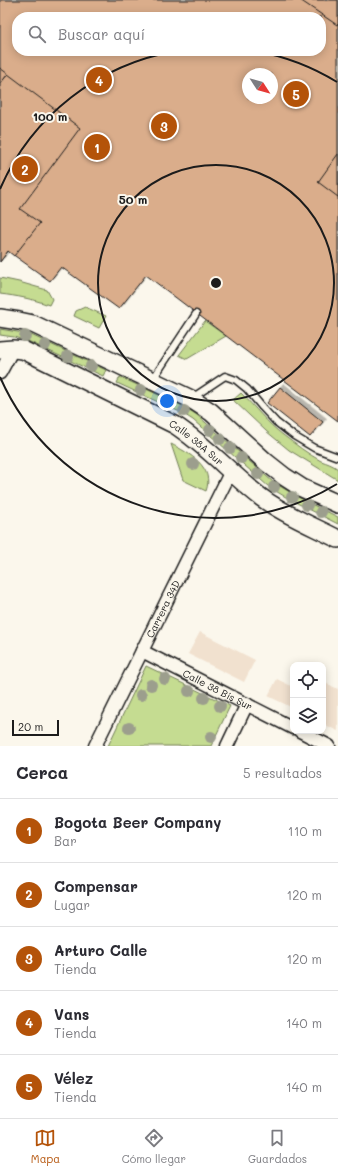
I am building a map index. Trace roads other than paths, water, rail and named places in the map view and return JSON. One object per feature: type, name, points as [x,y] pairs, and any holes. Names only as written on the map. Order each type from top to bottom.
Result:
[{"type":"street","points":[[0,318],[19,320],[33,324],[191,399],[211,412],[266,462],[285,477],[302,488],[338,504]]},
{"type":"street","points":[[0,374],[6,349]]},
{"type":"street","name":"Calle 38A Sur","points":[[6,349],[23,350],[174,425],[191,435],[250,488],[273,505],[338,539]]},
{"type":"street","name":"Carrera 34D","points":[[95,746],[231,471]]},
{"type":"street","name":"Calle 38 Bis Sur","points":[[142,651],[290,726]]},
{"type":"street","points":[[227,746],[247,704]]},
{"type":"street","points":[[306,734],[329,746]]},
{"type":"lane","points":[[152,380],[196,314]]},
{"type":"lane","points":[[191,399],[225,376],[236,380],[247,389],[276,422],[294,436],[314,448],[338,457]]},
{"type":"place","name":"Vans","points":[[99,80]]},
{"type":"place","name":"Vélez","points":[[296,94]]},
{"type":"place","name":"Arturo Calle","points":[[164,126]]},
{"type":"place","name":"Bogota Beer Company","points":[[97,147]]},
{"type":"place","name":"Compensar","points":[[25,169]]}]
